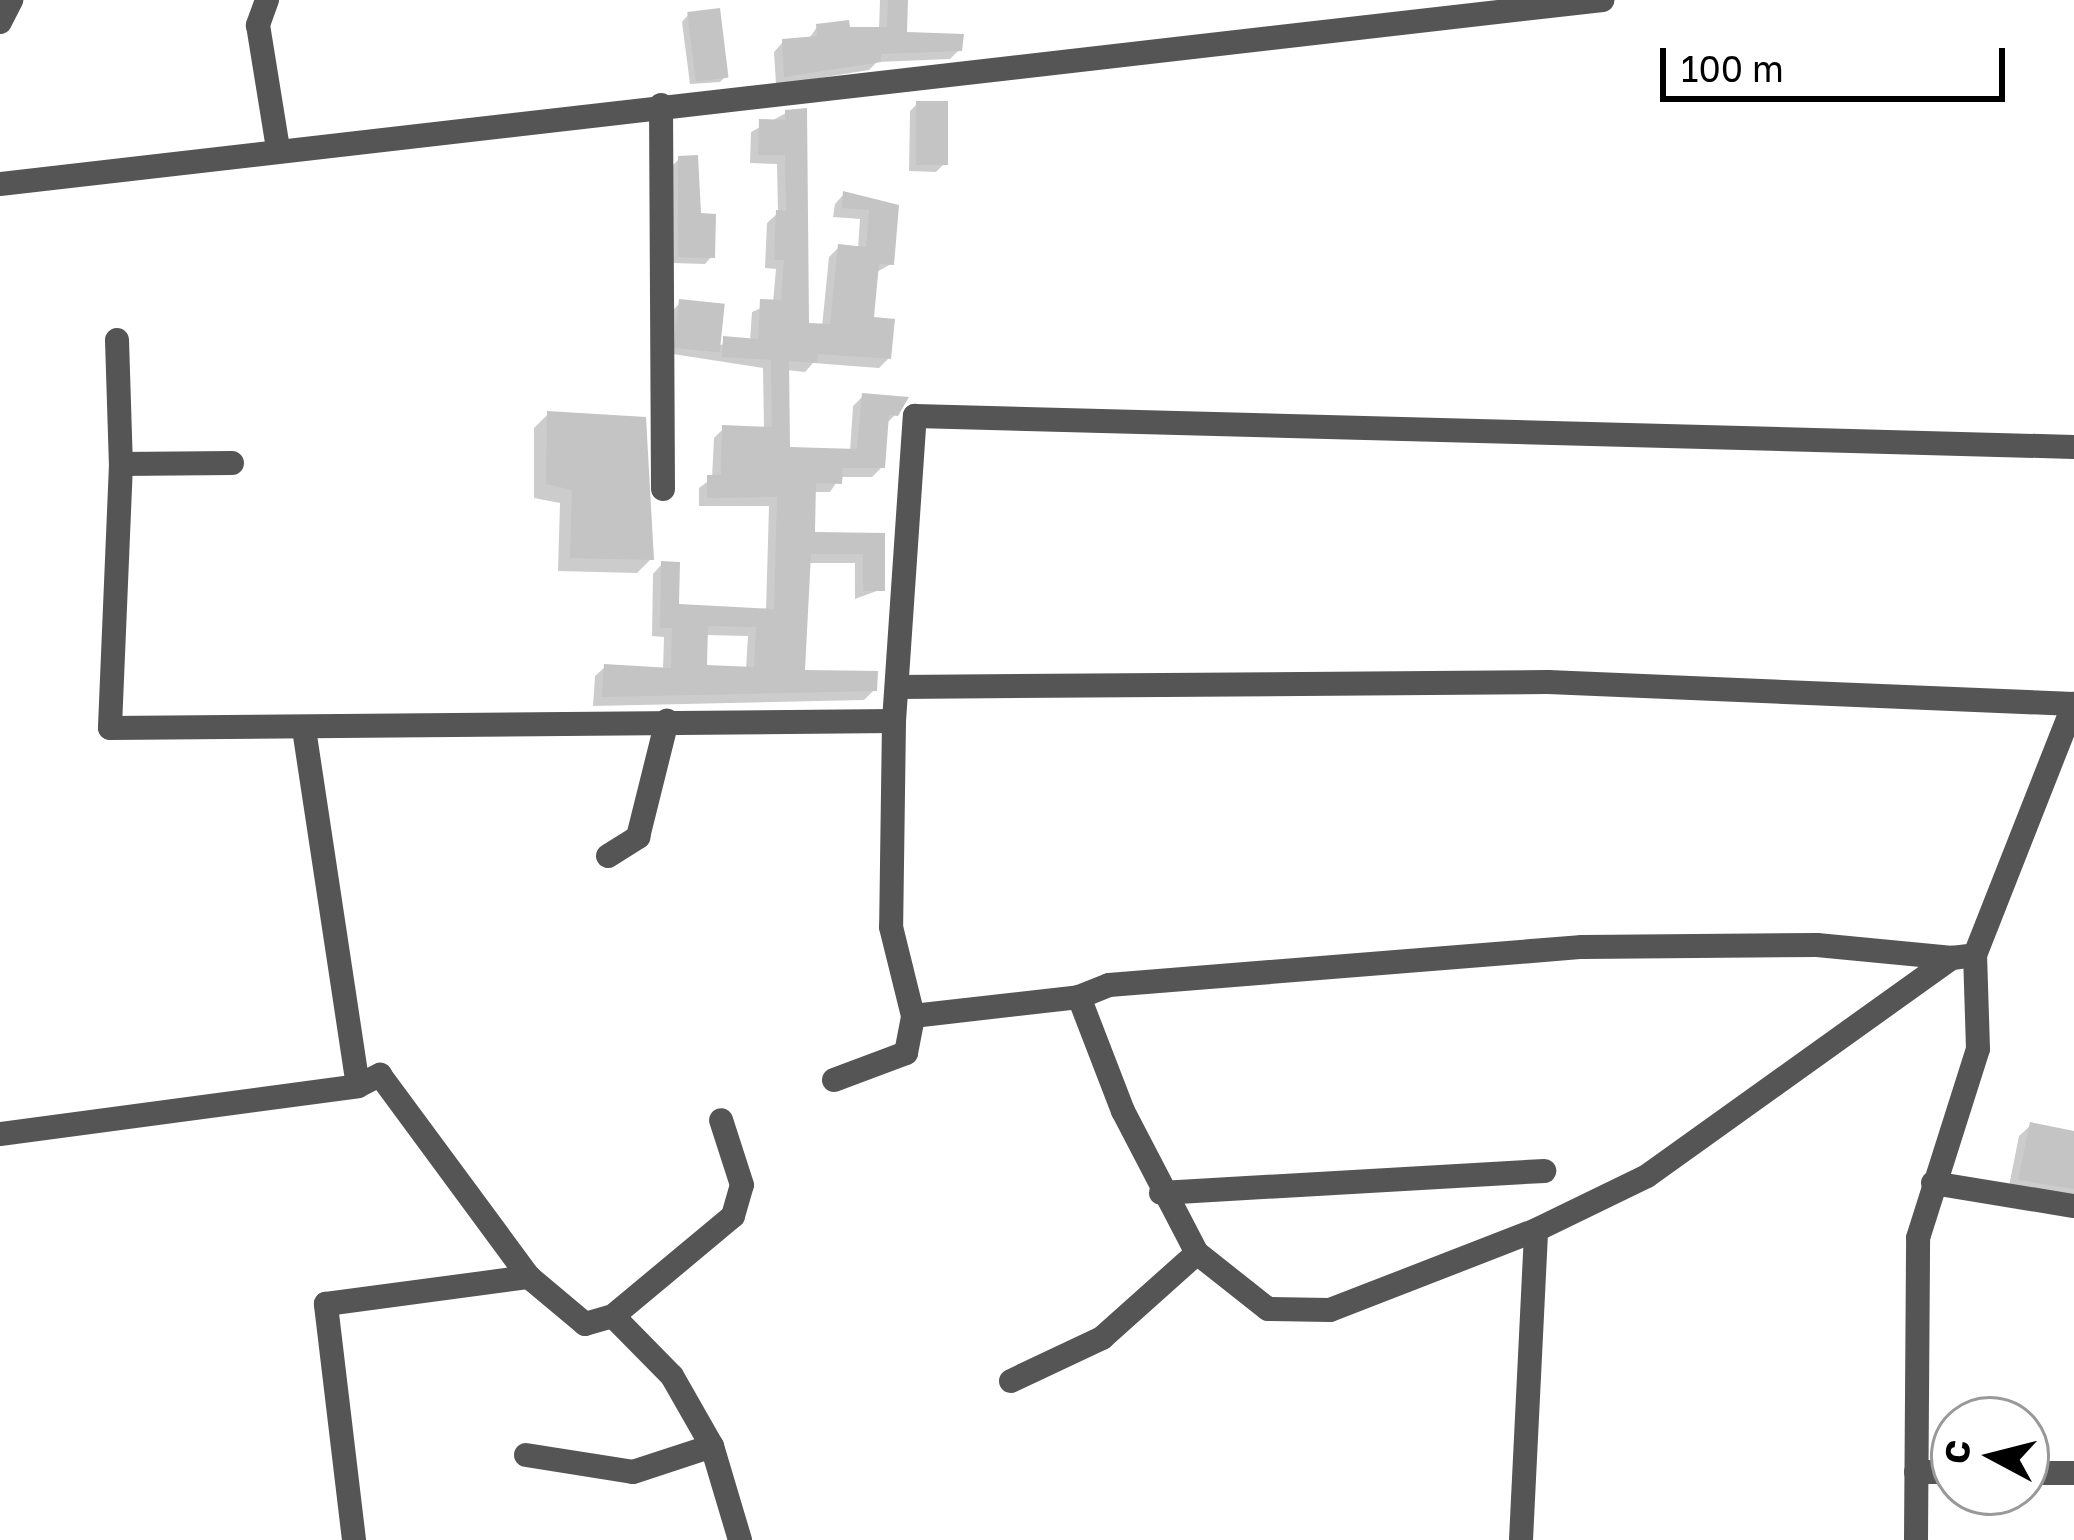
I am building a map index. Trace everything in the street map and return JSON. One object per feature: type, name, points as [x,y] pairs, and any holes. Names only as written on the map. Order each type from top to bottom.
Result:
[{"type":"street","points":[[0,22],[11,0]]},
{"type":"street","points":[[267,0],[258,25],[278,148]]},
{"type":"street","points":[[0,184],[278,148],[1602,0]]},
{"type":"street","points":[[661,105],[663,489]]},
{"type":"street","points":[[117,340],[121,464],[110,728],[894,721]]},
{"type":"street","points":[[834,1080],[906,1054],[913,1016],[891,927],[894,721],[915,416],[2074,447]]},
{"type":"street","points":[[121,464],[232,463]]},
{"type":"street","points":[[898,687],[1548,682],[2074,704],[1964,957],[1647,1176],[1536,1230],[1317,1311],[1268,1309],[1197,1253],[1161,1193],[1079,998]]},
{"type":"street","points":[[608,856],[638,837],[667,722]]},
{"type":"street","points":[[304,729],[358,1086]]},
{"type":"street","points":[[913,1016],[1079,998],[1109,985],[1582,947],[1817,945],[1964,957]]},
{"type":"street","points":[[1916,1540],[1914,1264],[1933,1183],[1978,1049],[1964,957]]},
{"type":"street","points":[[0,1134],[358,1086],[380,1075],[401,1094],[530,1277],[575,1322],[614,1316],[741,1203],[721,1120]]},
{"type":"street","points":[[1161,1193],[1544,1172]]},
{"type":"street","points":[[1933,1183],[2074,1206]]},
{"type":"street","points":[[1521,1540],[1536,1230]]},
{"type":"street","points":[[1011,1381],[1102,1338],[1197,1253]]},
{"type":"street","points":[[354,1540],[326,1304],[530,1277]]},
{"type":"street","points":[[614,1316],[672,1376],[712,1446],[740,1540]]},
{"type":"street","points":[[526,1455],[634,1472],[712,1446]]},
{"type":"street","points":[[1916,1472],[1930,1472]]},
{"type":"building","points":[[888,0],[908,0],[907,32],[964,34],[962,51],[881,54],[881,62],[784,77],[782,39],[817,36],[816,24],[849,20],[850,27],[887,27]]},
{"type":"building","points":[[720,8],[729,77],[696,81],[687,12]]},
{"type":"building","points":[[916,101],[948,101],[948,165],[916,165]]},
{"type":"building","points":[[807,108],[809,323],[830,324],[838,244],[866,247],[869,210],[842,208],[843,191],[899,205],[894,265],[879,264],[874,317],[895,319],[891,359],[818,354],[817,363],[789,361],[790,447],[857,449],[862,393],[909,397],[898,416],[889,415],[885,468],[843,468],[842,484],[816,483],[815,532],[885,533],[885,591],[863,591],[863,554],[811,554],[805,670],[878,671],[877,691],[602,697],[604,664],[671,668],[672,628],[660,628],[661,561],[680,562],[679,604],[774,609],[777,497],[707,498],[707,475],[721,475],[722,425],[772,427],[771,360],[722,357],[723,336],[758,339],[760,299],[781,300],[784,260],[774,260],[776,210],[786,211],[785,155],[758,155],[759,119],[785,120],[785,110]],"holes":[[[708,626],[756,627],[754,667],[707,665]]]},
{"type":"building","points":[[698,155],[701,213],[716,214],[715,258],[678,257],[678,156]]},
{"type":"building","points":[[679,299],[725,304],[720,353],[674,348]]},
{"type":"building","points":[[547,411],[646,417],[654,560],[570,558],[572,490],[546,484]]},
{"type":"building","points":[[2030,1122],[2074,1131],[2074,1189],[2018,1180]]}]
